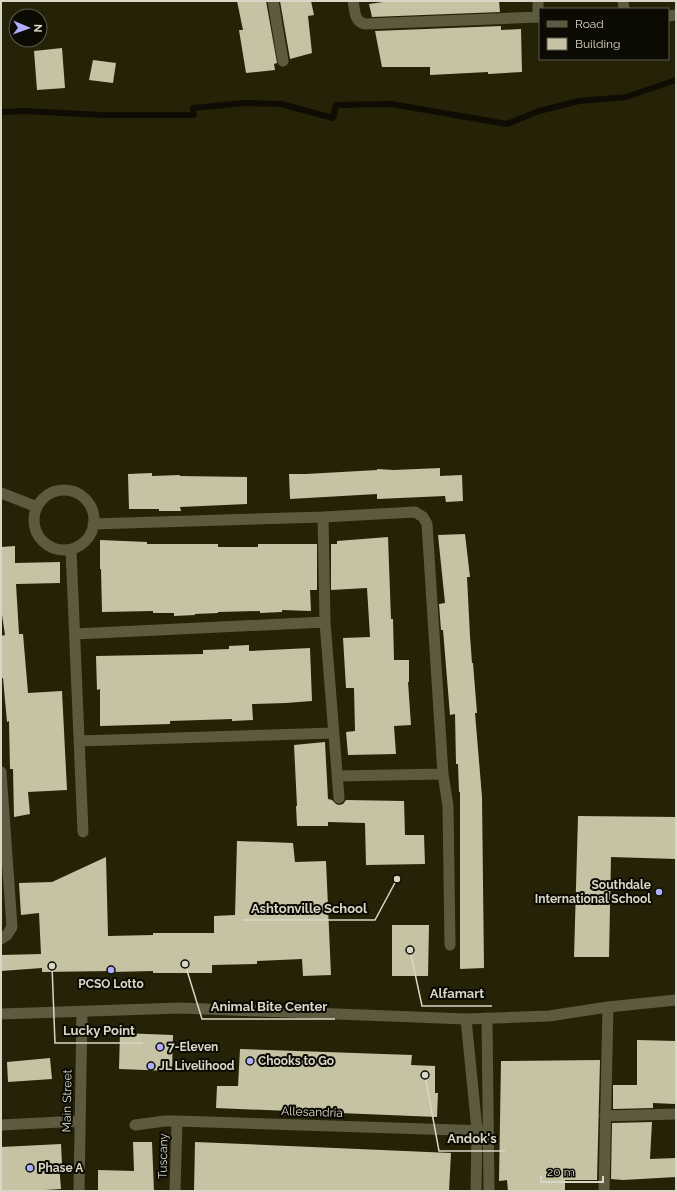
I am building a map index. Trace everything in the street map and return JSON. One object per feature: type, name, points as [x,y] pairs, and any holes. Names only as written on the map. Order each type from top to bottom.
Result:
[{"type":"street","points":[[273,1],[283,61]]},
{"type":"street","points":[[353,1],[357,20],[360,23],[365,24],[539,17],[538,1]]},
{"type":"street","points":[[59,490],[68,490],[77,493],[90,506],[93,515],[93,524],[91,533],[86,541],[71,550],[61,551],[43,543],[37,535],[34,526],[34,516],[42,499],[50,493],[59,490]]},
{"type":"street","points":[[1,493],[37,507]]},
{"type":"street","points":[[93,524],[323,517],[415,512],[423,517],[427,524],[442,774],[448,806],[450,944]]},
{"type":"street","points":[[323,517],[325,622],[339,798]]},
{"type":"street","points":[[71,550],[83,832]]},
{"type":"street","points":[[74,634],[325,622]]},
{"type":"street","points":[[79,741],[334,733]]},
{"type":"street","points":[[1,772],[12,927],[7,935],[1,939]]},
{"type":"street","points":[[338,776],[442,774]]},
{"type":"street","points":[[1,1014],[180,1008],[487,1018],[549,1016],[608,1007],[676,1000]]},
{"type":"street","points":[[604,1191],[608,1007]]},
{"type":"street","name":"Main Street","points":[[79,1191],[82,1012]]},
{"type":"street","points":[[466,1018],[477,1130],[476,1191]]},
{"type":"street","points":[[487,1018],[489,1191]]},
{"type":"street","points":[[605,1116],[676,1114]]},
{"type":"street","points":[[1,1125],[80,1120]]},
{"type":"street","name":"Allesandria","points":[[135,1125],[177,1121],[488,1131]]},
{"type":"street","name":"Tuscany","points":[[175,1191],[177,1121]]},
{"type":"building","points":[[237,1],[266,1],[277,63],[274,64],[275,70],[246,73],[239,30],[243,30]]},
{"type":"building","points":[[280,1],[311,1],[314,15],[308,16],[312,53],[290,59]]},
{"type":"building","points":[[391,1],[499,1],[500,12],[372,17],[369,4]]},
{"type":"building","points":[[501,26],[501,30],[521,29],[522,72],[430,75],[430,67],[382,67],[375,31]]},
{"type":"building","points":[[62,48],[65,88],[37,90],[34,51]]},
{"type":"building","points":[[93,60],[116,63],[113,83],[89,80]]},
{"type":"building","points":[[440,468],[440,476],[462,475],[463,501],[446,502],[445,496],[377,499],[377,494],[290,499],[289,474],[377,469],[394,470]]},
{"type":"building","points":[[152,473],[152,476],[180,475],[247,477],[247,504],[180,507],[181,511],[129,509],[128,474]]},
{"type":"building","points":[[465,534],[470,577],[467,577],[470,636],[477,713],[475,713],[482,797],[484,968],[460,969],[460,792],[458,764],[456,764],[455,714],[450,715],[443,630],[441,630],[439,604],[445,603],[438,535]]},
{"type":"building","points":[[388,537],[394,660],[409,660],[408,682],[411,725],[394,726],[396,754],[348,755],[346,732],[355,731],[354,688],[346,688],[343,638],[370,637],[367,588],[331,590],[331,544],[337,544],[337,541]]},
{"type":"building","points":[[100,540],[147,542],[147,544],[218,544],[218,547],[258,547],[258,544],[317,544],[317,590],[310,590],[311,611],[282,610],[282,612],[260,613],[260,611],[218,612],[174,616],[174,613],[153,613],[153,611],[102,612]]},
{"type":"building","points":[[15,546],[15,563],[60,562],[60,583],[16,584],[19,634],[23,634],[28,693],[62,691],[67,790],[28,792],[30,814],[14,817],[13,769],[10,769],[9,721],[7,722],[3,678],[1,678],[1,636],[5,635],[1,608],[1,547]]},
{"type":"building","points":[[249,645],[249,651],[310,648],[312,701],[252,704],[253,720],[232,721],[232,719],[170,721],[170,724],[100,726],[100,689],[97,690],[96,656],[203,654],[203,650],[229,649],[229,646]]},
{"type":"building","points":[[325,742],[328,799],[339,805],[343,804],[346,800],[404,801],[405,835],[424,835],[425,864],[366,865],[365,823],[328,822],[328,826],[297,826],[294,745]]},
{"type":"building","points":[[578,816],[676,817],[676,859],[611,857],[609,957],[574,957]]},
{"type":"building","points":[[237,841],[293,843],[295,862],[326,861],[331,975],[303,976],[302,959],[257,961],[257,964],[212,965],[212,973],[153,973],[153,971],[42,972],[42,968],[1,971],[1,955],[41,954],[39,913],[21,915],[19,883],[52,882],[106,857],[108,936],[153,935],[153,933],[214,933],[214,916],[235,915]]},
{"type":"building","points":[[392,925],[429,925],[428,976],[392,976]]},
{"type":"building","points":[[120,1033],[173,1035],[172,1071],[119,1069]]},
{"type":"building","points":[[637,1040],[676,1041],[675,1104],[653,1103],[653,1108],[613,1109],[613,1085],[637,1085]]},
{"type":"building","points":[[240,1049],[412,1055],[411,1065],[435,1066],[435,1093],[438,1093],[437,1117],[216,1108],[217,1086],[238,1086]]},
{"type":"building","points":[[50,1058],[52,1079],[8,1082],[7,1062]]},
{"type":"building","points":[[600,1060],[597,1180],[565,1180],[565,1191],[508,1191],[507,1180],[499,1181],[501,1061]]},
{"type":"building","points":[[652,1122],[650,1159],[676,1158],[676,1177],[623,1180],[611,1179],[612,1123]]},
{"type":"building","points":[[133,1142],[152,1142],[154,1191],[98,1191],[98,1170],[134,1171]]},
{"type":"building","points":[[195,1142],[451,1153],[449,1191],[194,1191]]},
{"type":"building","name":"Phase A","points":[[61,1144],[62,1164],[59,1164],[61,1189],[1,1191],[1,1147]]},
{"type":"waterway","points":[[1,112],[26,111],[102,115],[194,115],[193,108],[245,103],[281,104],[333,118],[336,105],[391,104],[507,124],[539,111],[579,101],[626,97],[676,80]]},
{"type":"place","name":"Ashtonville School","points":[[397,879]]},
{"type":"place","name":"Southdale International School","points":[[659,892]]},
{"type":"place","name":"Alfamart","points":[[410,950]]},
{"type":"place","name":"Animal Bite Center","points":[[185,964]]},
{"type":"place","name":"Lucky Point","points":[[52,966]]},
{"type":"place","name":"PCSO Lotto","points":[[111,970]]},
{"type":"place","name":"7-Eleven","points":[[160,1047]]},
{"type":"place","name":"Chooks to Go","points":[[250,1061]]},
{"type":"place","name":"JL Livelihood","points":[[151,1066]]},
{"type":"place","name":"Andok's","points":[[425,1075]]},
{"type":"place","name":"Phase A","points":[[30,1168]]}]
